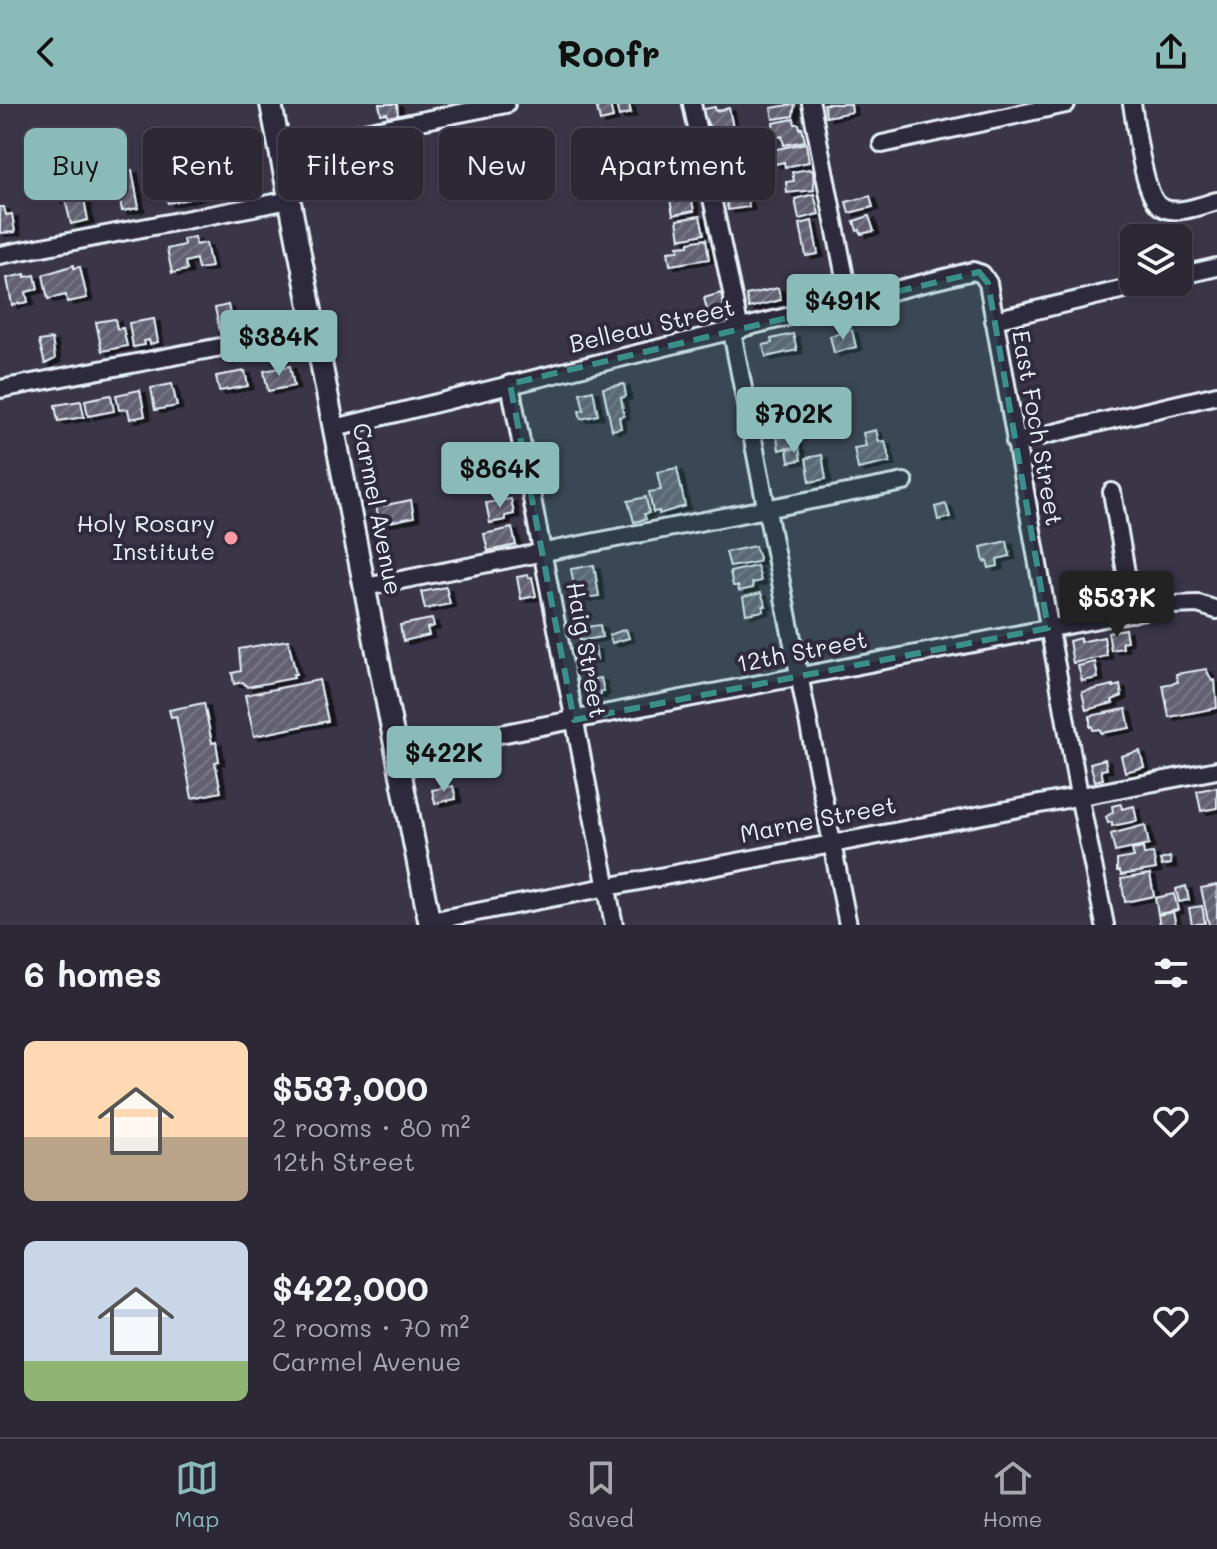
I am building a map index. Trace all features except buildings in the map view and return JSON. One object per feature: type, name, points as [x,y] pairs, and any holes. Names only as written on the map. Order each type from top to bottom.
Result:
[{"type":"main road","name":"Carmel Avenue","points":[[271,104],[278,143]]},
{"type":"main road","name":"Carmel Avenue","points":[[290,200],[430,923]]},
{"type":"street","points":[[385,128],[506,104]]},
{"type":"street","points":[[692,104],[848,925]]},
{"type":"street","points":[[811,104],[850,303]]},
{"type":"street","points":[[882,144],[1066,104]]},
{"type":"street","points":[[1132,104],[1146,178],[1154,200],[1162,208],[1175,210],[1217,201]]},
{"type":"street","points":[[0,255],[290,200]]},
{"type":"street","points":[[1192,273],[1217,267]]},
{"type":"street","name":"Belleau Street","points":[[335,428],[979,272]]},
{"type":"street","name":"East Foch Street","points":[[979,272],[988,283],[1048,628],[1105,925]]},
{"type":"street","points":[[994,320],[1120,290]]},
{"type":"street","points":[[0,389],[315,329]]},
{"type":"street","name":"Haig Street","points":[[510,384],[614,925]]},
{"type":"street","points":[[1015,442],[1217,395]]},
{"type":"street","points":[[365,587],[904,482]]},
{"type":"street","points":[[1112,492],[1133,613]]},
{"type":"street","name":"12th Street","points":[[396,754],[1133,613],[1190,604],[1217,610]]},
{"type":"street","name":"Marne Street","points":[[430,923],[832,842],[1217,770]]},
{"type":"highlighted area","points":[[979,272],[988,283],[1048,628],[574,720],[510,384]]},
{"type":"place","name":"Holy Rosary Institute","points":[[231,538]]}]
